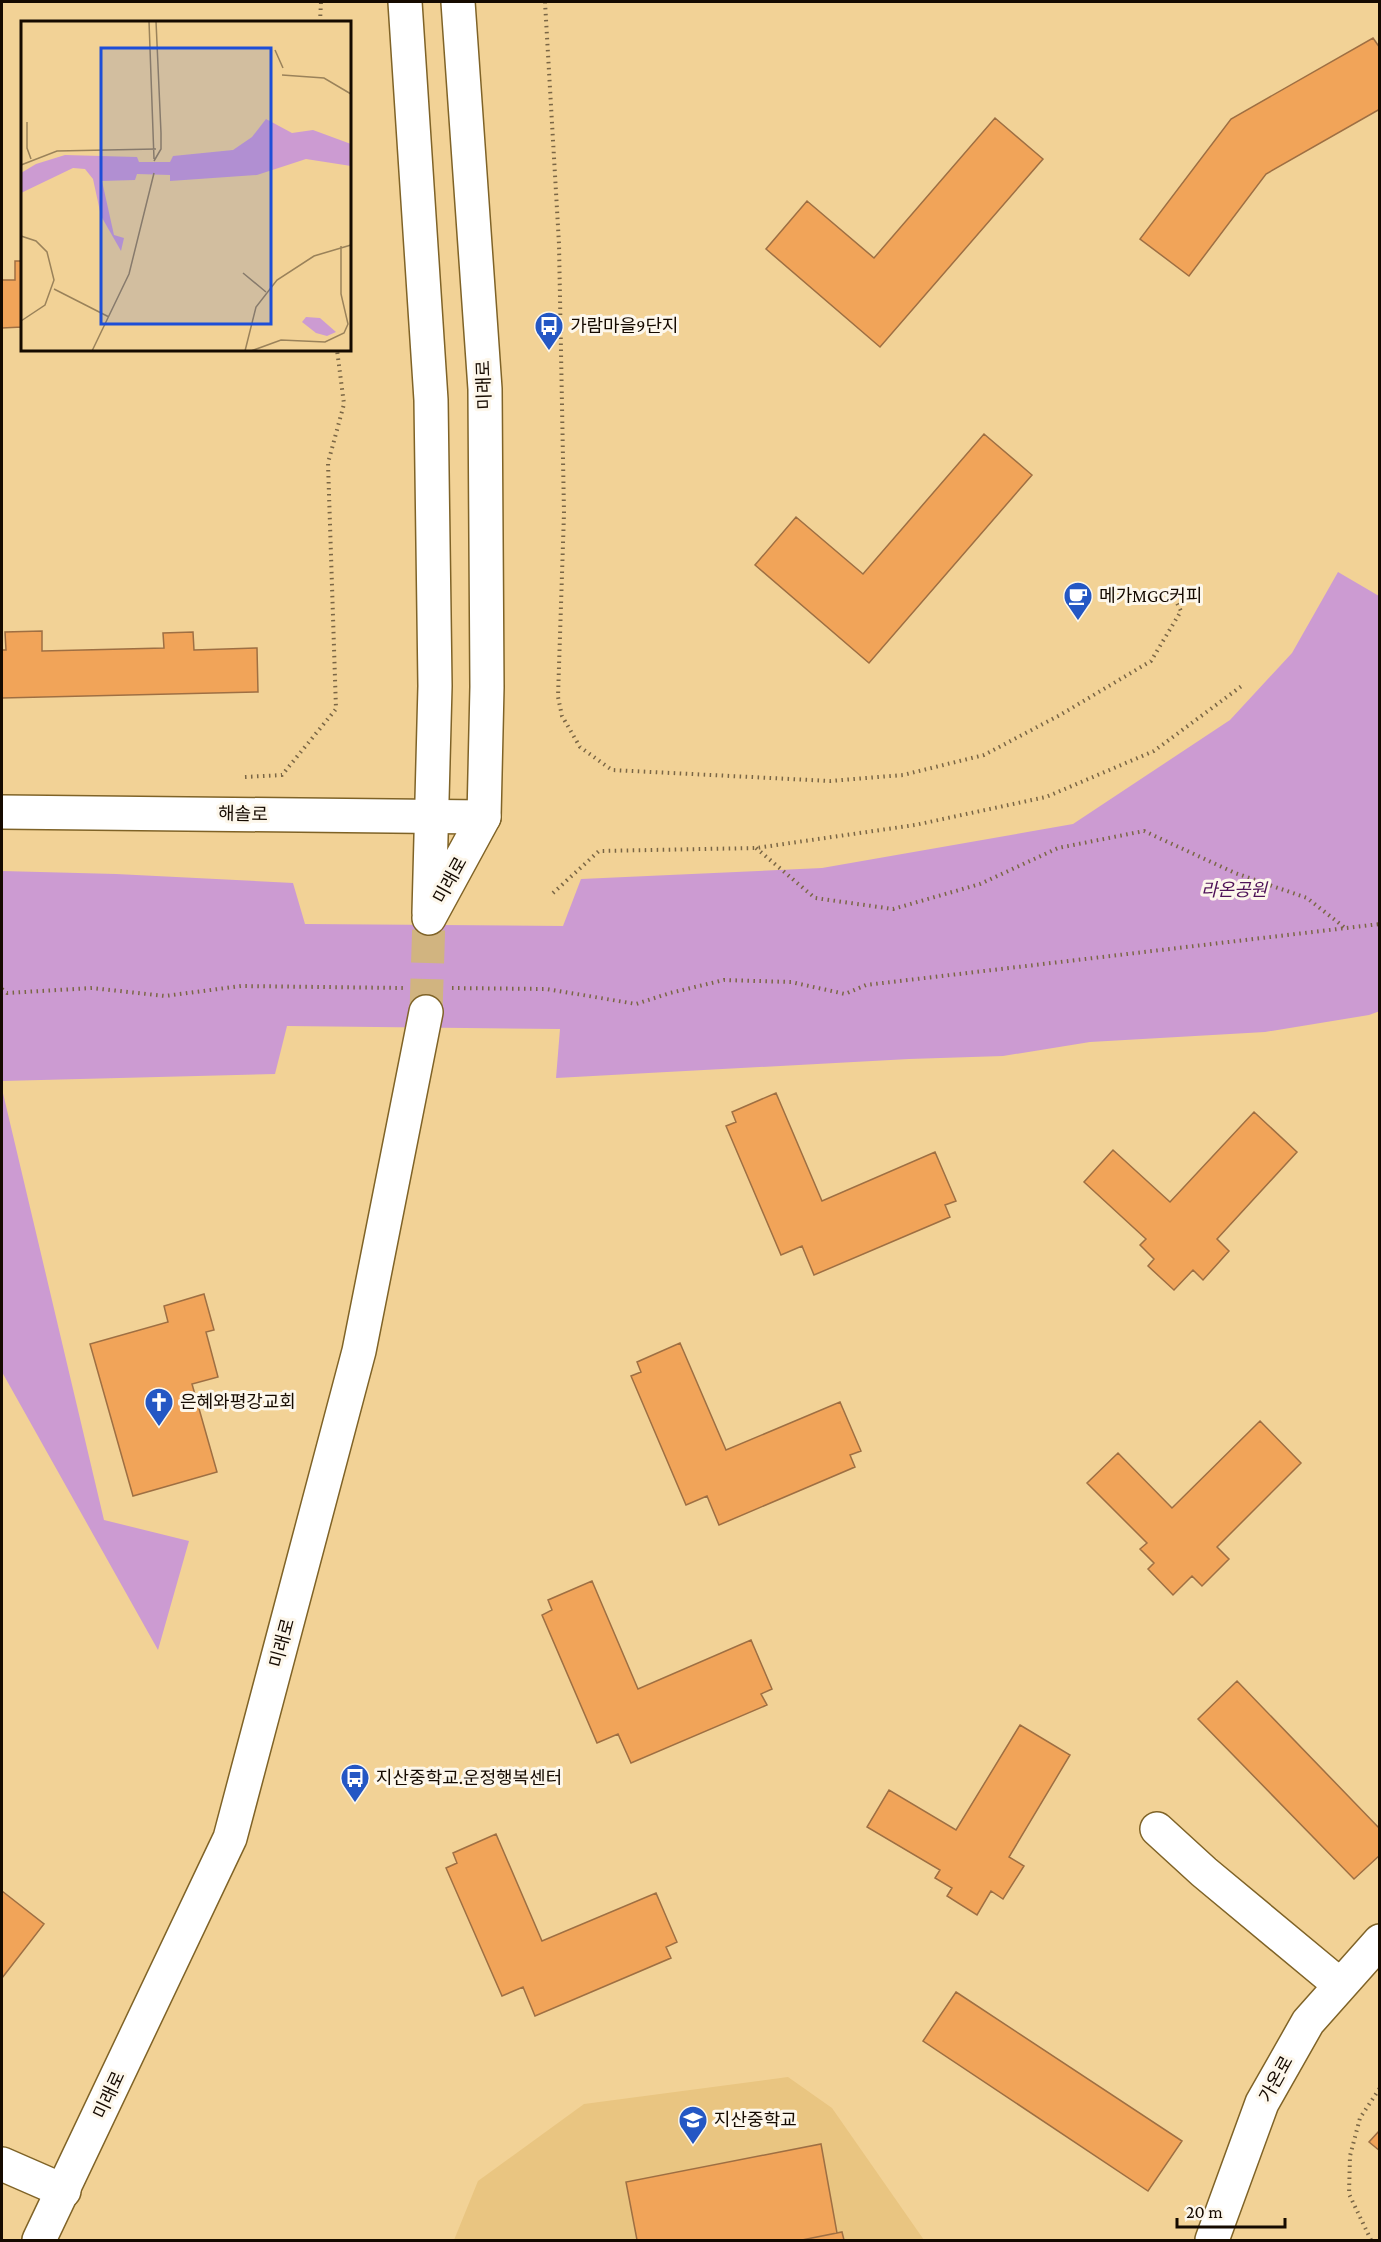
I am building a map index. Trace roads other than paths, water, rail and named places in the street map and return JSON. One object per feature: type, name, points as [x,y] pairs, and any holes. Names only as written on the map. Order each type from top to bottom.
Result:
[{"type":"main road","name":"미래로","points":[[405,2],[431,400],[435,686],[429,918],[484,817],[487,687],[485,390],[458,2]]},
{"type":"main road","name":"해솔로","points":[[2,812],[484,817]]},
{"type":"main road","name":"미래로","points":[[39,2241],[230,1838],[359,1351],[424,996]]},
{"type":"main road","points":[[1157,1829],[1204,1872],[1340,1985]]},
{"type":"main road","name":"가온로","points":[[1212,2241],[1262,2103],[1308,2022],[1380,1941]]},
{"type":"main road","points":[[2,2164],[64,2191]]},
{"type":"tunnel","points":[[426,1012],[429,918]]},
{"type":"place","name":"가람마을9단지","points":[[549,352]]},
{"type":"place","name":"메가MGC커피","points":[[1078,622]]},
{"type":"place","name":"은혜와평강교회","points":[[159,1428]]},
{"type":"place","name":"지산중학교.운정행복센터","points":[[355,1804]]},
{"type":"place","name":"지산중학교","points":[[693,2146]]},
{"type":"park label","name":"라온공원","points":[[1234,890]]}]
